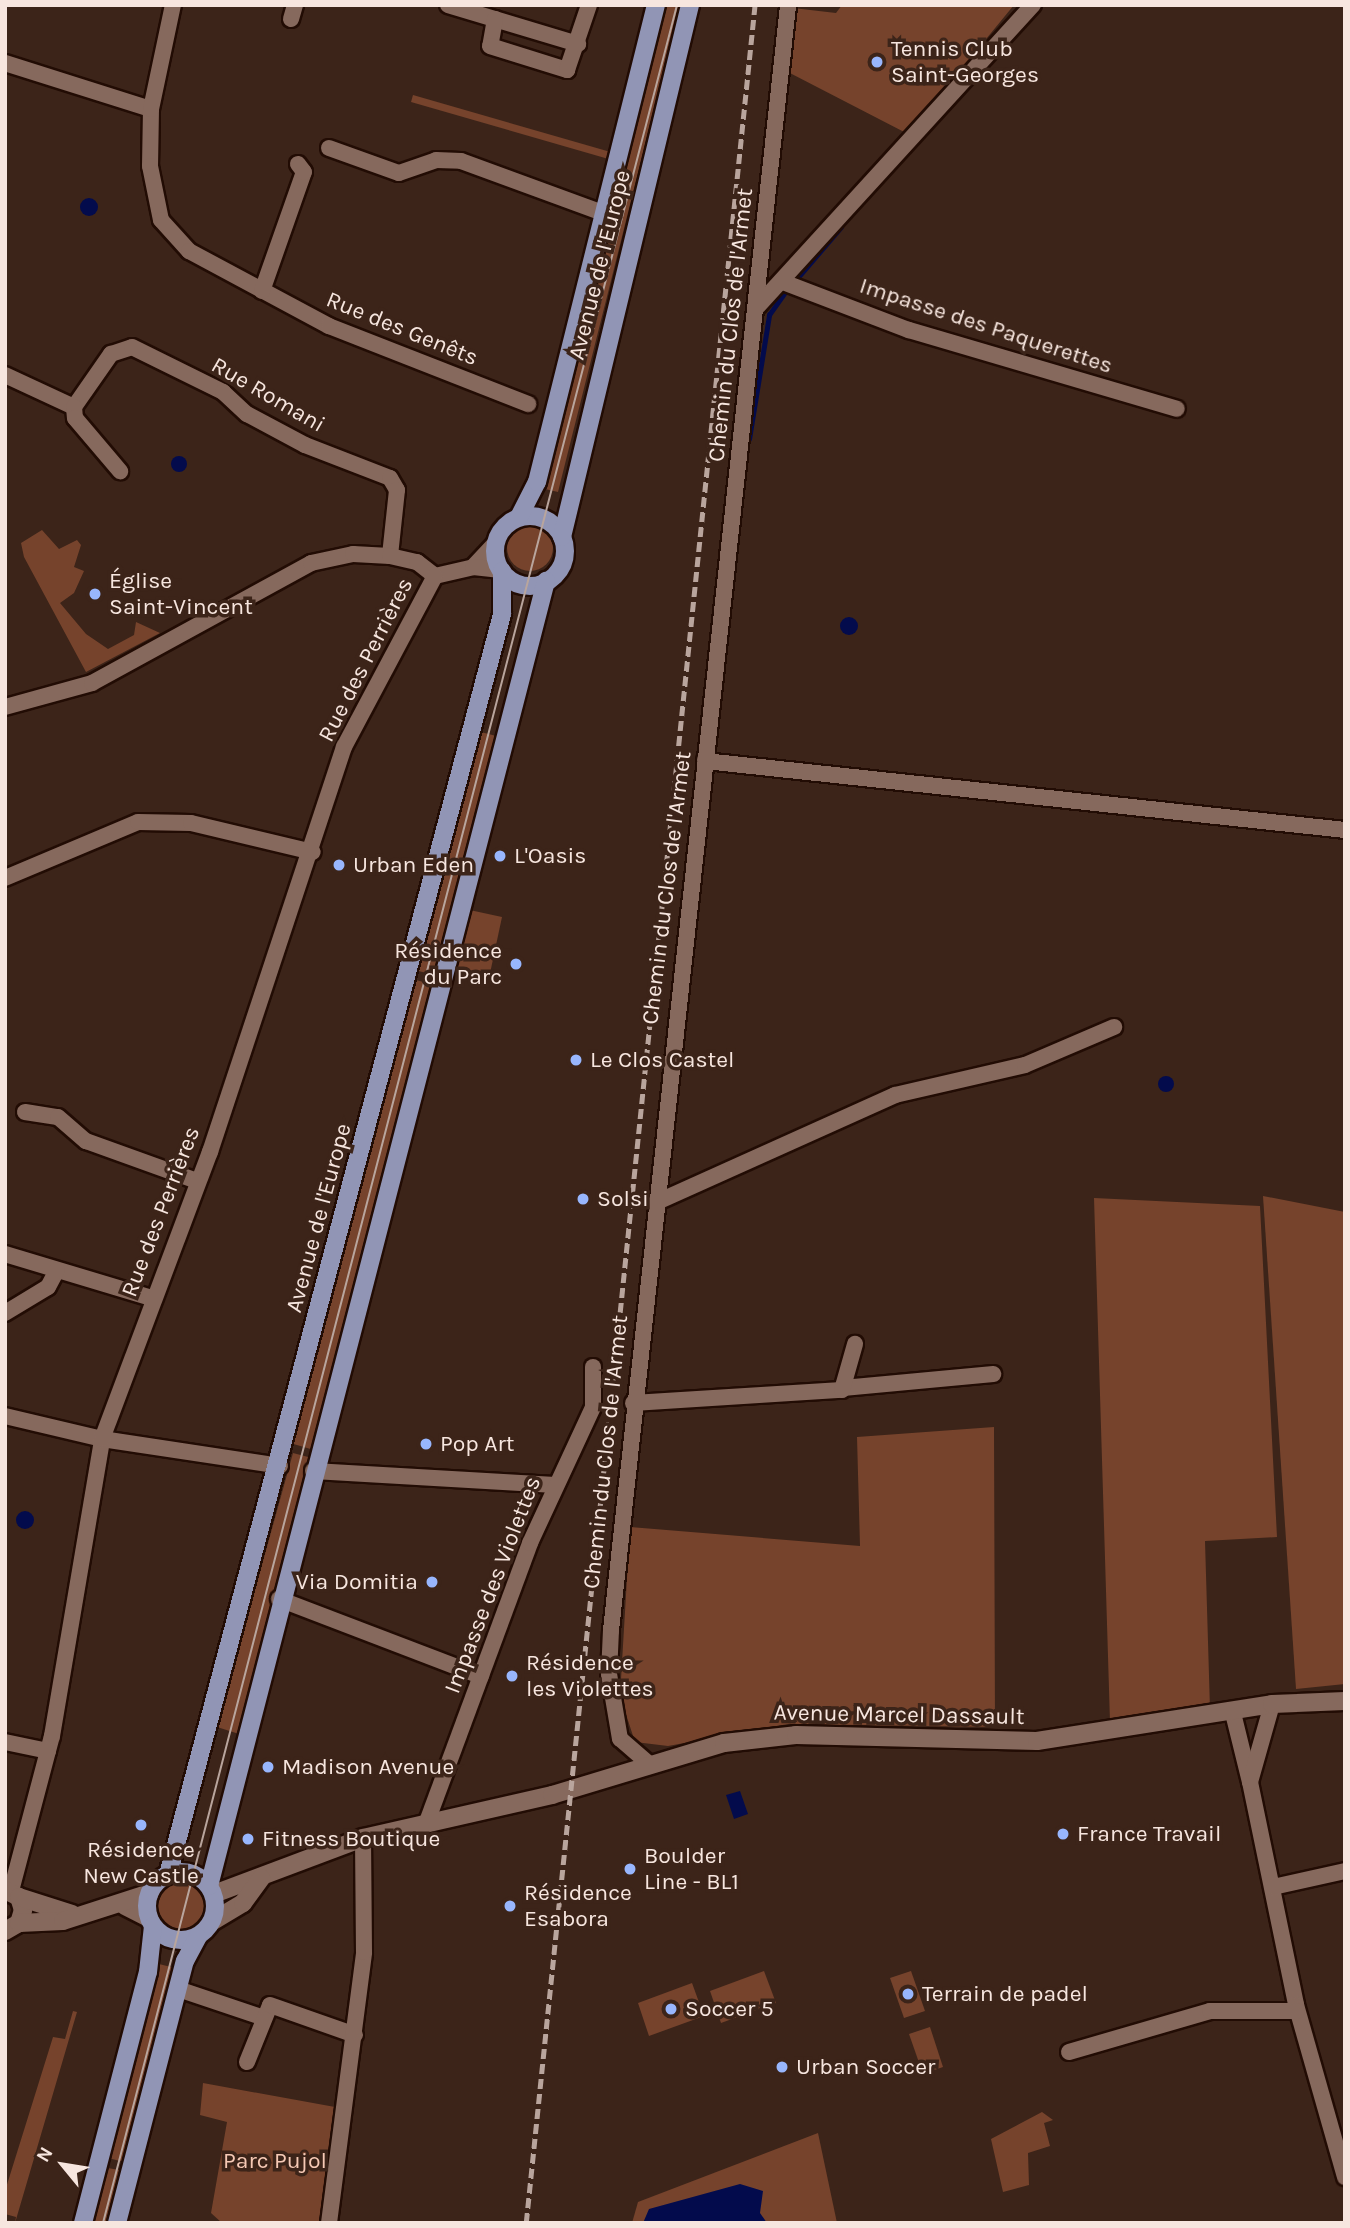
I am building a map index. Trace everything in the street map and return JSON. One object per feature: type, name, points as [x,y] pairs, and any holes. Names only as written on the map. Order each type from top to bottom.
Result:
[{"type":"main road","name":"Avenue de l'Europe","points":[[519,517],[537,482],[656,5]]},
{"type":"main road","name":"Avenue de l'Europe","points":[[562,537],[690,5]]},
{"type":"main road","points":[[117,2223],[178,1989],[198,1937],[213,1921],[212,1890],[279,1599],[546,581],[564,557],[562,537],[547,520],[519,517],[496,542],[501,571],[523,585],[546,581]]},
{"type":"main road","name":"Avenue de l'Europe","points":[[168,1875],[280,1466],[502,614],[501,571]]},
{"type":"main road","points":[[83,2223],[148,1972],[150,1893],[168,1875],[187,1872],[212,1890]]},
{"type":"main road","points":[[151,1922],[177,1941],[198,1937]]},
{"type":"street","name":"Rue des Genêts","points":[[173,5],[151,109],[150,166],[170,234],[262,291],[329,326],[528,404]]},
{"type":"street","points":[[448,5],[578,44]]},
{"type":"street","points":[[495,19],[489,46],[563,70],[572,66],[589,5]]},
{"type":"street","name":"Chemin du Clos de l'Armet","points":[[648,1763],[620,1739],[609,1674],[705,761],[758,306],[788,5]]},
{"type":"street","points":[[758,306],[783,282],[1033,5]]},
{"type":"street","points":[[5,63],[151,109]]},
{"type":"street","points":[[329,148],[399,173],[436,160],[461,161],[606,214]]},
{"type":"street","points":[[262,291],[303,172],[298,164]]},
{"type":"street","name":"Impasse des Paquerettes","points":[[783,282],[933,337],[1177,408]]},
{"type":"street","name":"Rue Romani","points":[[74,407],[111,354],[132,347],[223,392],[284,434],[390,478],[397,490],[390,556]]},
{"type":"street","points":[[5,375],[74,407],[75,418],[120,471]]},
{"type":"street","points":[[473,567],[496,542]]},
{"type":"street","points":[[5,707],[92,683],[290,571],[333,557],[390,556],[416,562],[435,576],[473,567],[501,571]]},
{"type":"street","name":"Rue des Perrières","points":[[12,1893],[48,1751],[103,1439],[313,852],[344,747],[435,576]]},
{"type":"street","points":[[705,761],[1345,830]]},
{"type":"street","points":[[5,878],[138,822],[191,823],[313,852]]},
{"type":"street","points":[[660,1201],[895,1095],[1026,1065],[1114,1027]]},
{"type":"street","points":[[25,1112],[58,1117],[86,1141],[197,1181]]},
{"type":"street","points":[[5,1254],[152,1298]]},
{"type":"street","points":[[5,1313],[48,1287],[57,1270]]},
{"type":"street","points":[[843,1388],[855,1343]]},
{"type":"street","name":"Impasse des Violettes","points":[[428,1819],[556,1485],[593,1407],[593,1367]]},
{"type":"street","points":[[637,1403],[813,1396],[843,1388],[993,1374]]},
{"type":"street","points":[[5,1416],[103,1439],[280,1466]]},
{"type":"street","points":[[313,1471],[556,1485]]},
{"type":"street","points":[[279,1599],[481,1676]]},
{"type":"street","name":"Avenue Marcel Dassault","points":[[213,1921],[243,1903],[261,1878],[281,1864],[428,1819],[552,1795],[648,1763],[763,1738],[1037,1741],[1233,1713],[1272,1704],[1345,1701]]},
{"type":"street","points":[[1250,1782],[1272,1704]]},
{"type":"street","points":[[1233,1713],[1273,1887],[1297,2011],[1345,2177]]},
{"type":"street","points":[[5,1742],[48,1751]]},
{"type":"street","points":[[329,2223],[364,1952],[363,1838]]},
{"type":"street","points":[[1273,1887],[1345,1871]]},
{"type":"street","name":"Avenue Marcel Dassault","points":[[212,1890],[261,1878]]},
{"type":"street","points":[[72,1914],[12,1893],[9,1932],[72,1914],[125,1906],[150,1893]]},
{"type":"street","points":[[125,1906],[151,1922]]},
{"type":"street","points":[[178,1989],[264,2018]]},
{"type":"street","points":[[247,2062],[270,2005],[355,2035]]},
{"type":"street","points":[[1069,2052],[1210,2011],[1297,2011]]},
{"type":"green space","points":[[667,5],[680,5],[558,492],[545,489]]},
{"type":"green space","name":"Tennis Club Saint-Georges","points":[[842,5],[1014,5],[908,134],[786,71],[793,8],[836,13]]},
{"type":"green space","points":[[413,95],[614,153],[612,160],[411,102]]},
{"type":"green space","points":[[530,525],[546,532],[553,548],[546,564],[530,571],[514,564],[507,548],[514,532]]},
{"type":"green space","points":[[42,530],[59,549],[77,540],[81,545],[74,567],[84,571],[74,593],[60,603],[86,634],[108,649],[134,635],[136,622],[160,633],[86,672],[24,557],[21,543]]},
{"type":"green space","points":[[477,731],[500,737],[437,976],[415,970]]},
{"type":"green space","points":[[465,909],[502,917],[489,978],[452,971]]},
{"type":"green space","points":[[412,979],[435,985],[314,1450],[290,1443]]},
{"type":"green space","points":[[1263,1196],[1345,1212],[1345,1684],[1296,1689]]},
{"type":"green space","points":[[1094,1198],[1260,1206],[1277,1537],[1205,1541],[1210,1709],[1110,1722]]},
{"type":"green space","points":[[994,1427],[995,1727],[788,1724],[668,1746],[635,1742],[620,1696],[630,1527],[860,1546],[857,1437]]},
{"type":"green space","points":[[293,1453],[312,1458],[239,1734],[217,1727]]},
{"type":"green space","points":[[181,1883],[197,1890],[204,1906],[197,1922],[181,1929],[165,1922],[158,1906],[165,1890]]},
{"type":"green space","points":[[155,1963],[179,1969],[128,2163],[104,2157]]},
{"type":"green space","name":"Soccer 5","points":[[764,1971],[776,2003],[721,2023],[710,1991]]},
{"type":"green space","name":"Terrain de padel","points":[[911,1971],[925,2011],[904,2018],[890,1978]]},
{"type":"green space","name":"Soccer 5","points":[[692,1983],[704,2016],[649,2036],[638,2003]]},
{"type":"green space","points":[[73,2011],[77,2012],[15,2223],[16,2217],[5,2214],[5,2191],[53,2037],[65,2039]]},
{"type":"green space","name":"Terrain de padel","points":[[930,2027],[943,2067],[923,2074],[909,2034]]},
{"type":"green space","name":"Parc Pujol","points":[[203,2083],[335,2107],[324,2223],[222,2223],[211,2213],[227,2122],[200,2115]]},
{"type":"green space","points":[[1042,2112],[1053,2120],[1044,2123],[1050,2146],[1028,2153],[1029,2185],[1003,2192],[991,2139]]},
{"type":"green space","points":[[818,2133],[837,2223],[632,2223],[638,2202]]},
{"type":"green space","points":[[102,2167],[125,2171],[112,2223],[88,2223]]},
{"type":"shaded area","points":[[89,198],[95,201],[98,207],[95,213],[89,216],[83,213],[80,207],[83,201]]},
{"type":"shaded area","points":[[176,456],[182,456],[187,464],[185,470],[176,472],[171,467],[171,461]]},
{"type":"shaded area","points":[[849,617],[855,620],[858,626],[855,632],[849,635],[843,632],[840,626],[843,620]]},
{"type":"shaded area","points":[[1166,1076],[1172,1078],[1172,1090],[1166,1092],[1160,1090],[1158,1084],[1160,1078]]},
{"type":"shaded area","points":[[25,1511],[31,1514],[34,1520],[31,1526],[25,1529],[19,1526],[16,1520],[19,1514]]},
{"type":"shaded area","points":[[740,1791],[748,1814],[734,1819],[726,1795]]},
{"type":"shaded area","points":[[740,2184],[763,2191],[760,2213],[767,2223],[643,2223],[649,2209]]},
{"type":"waterway","points":[[794,282],[841,227]]},
{"type":"waterway","points":[[749,439],[769,315],[788,288]]},
{"type":"tram line","points":[[103,2223],[677,5]]},
{"type":"railway","points":[[526,2223],[755,5]]},
{"type":"place","name":"Tennis Club Saint-Georges","points":[[877,62]]},
{"type":"place","name":"Église Saint-Vincent","points":[[95,594]]},
{"type":"place","name":"L'Oasis","points":[[500,856]]},
{"type":"place","name":"Urban Eden","points":[[339,865]]},
{"type":"place","name":"Résidence du Parc","points":[[516,964]]},
{"type":"place","name":"Le Clos Castel","points":[[576,1060]]},
{"type":"place","name":"Solsi","points":[[583,1199]]},
{"type":"place","name":"Pop Art","points":[[426,1444]]},
{"type":"place","name":"Via Domitia","points":[[432,1582]]},
{"type":"place","name":"Résidence les Violettes","points":[[512,1676]]},
{"type":"place","name":"Madison Avenue","points":[[268,1767]]},
{"type":"place","name":"Résidence New Castle","points":[[141,1825]]},
{"type":"place","name":"France Travail","points":[[1063,1834]]},
{"type":"place","name":"Fitness Boutique","points":[[248,1839]]},
{"type":"place","name":"Boulder Line - BL1","points":[[630,1869]]},
{"type":"place","name":"Résidence Esabora","points":[[510,1906]]},
{"type":"place","name":"Terrain de padel","points":[[908,1994]]},
{"type":"place","name":"Soccer 5","points":[[671,2009]]},
{"type":"place","name":"Urban Soccer","points":[[782,2067]]}]
